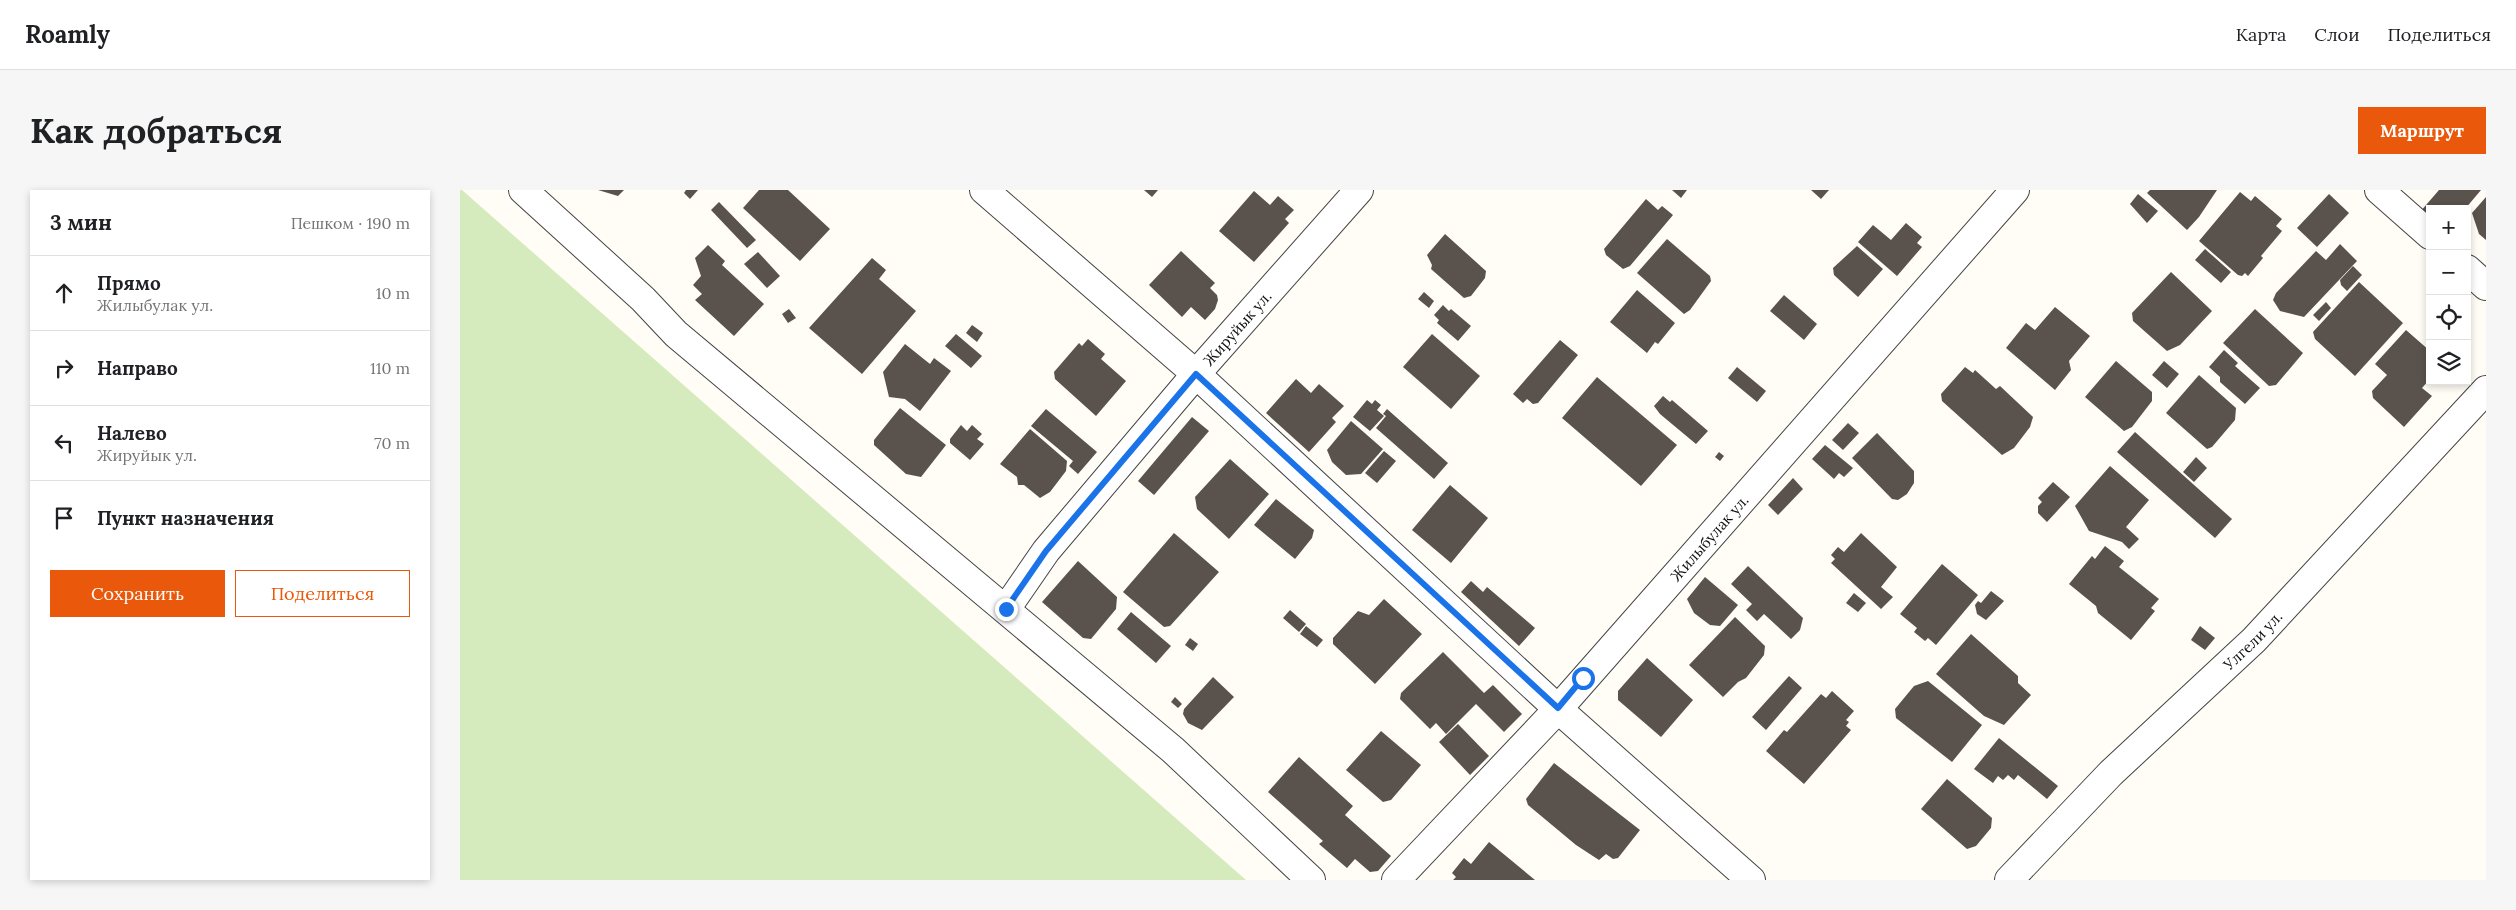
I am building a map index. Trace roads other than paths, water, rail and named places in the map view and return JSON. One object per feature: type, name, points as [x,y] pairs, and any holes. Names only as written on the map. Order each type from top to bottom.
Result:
[{"type":"street","points":[[523,190],[643,299],[676,334],[1006,609],[1109,699],[1173,750],[1311,880]]},
{"type":"street","points":[[984,190],[1196,374],[1558,708],[1751,880]]},
{"type":"street","name":"Жируйык ул.","points":[[1006,609],[1046,551],[1196,374],[1359,190]]},
{"type":"street","name":"Жилыбулак ул.","points":[[1396,880],[1558,708],[2015,190]]},
{"type":"street","points":[[2379,190],[2426,231]]},
{"type":"street","points":[[2471,273],[2486,286]]},
{"type":"street","name":"Улгели ул.","points":[[2009,880],[2111,773],[2254,640],[2486,390]]}]
